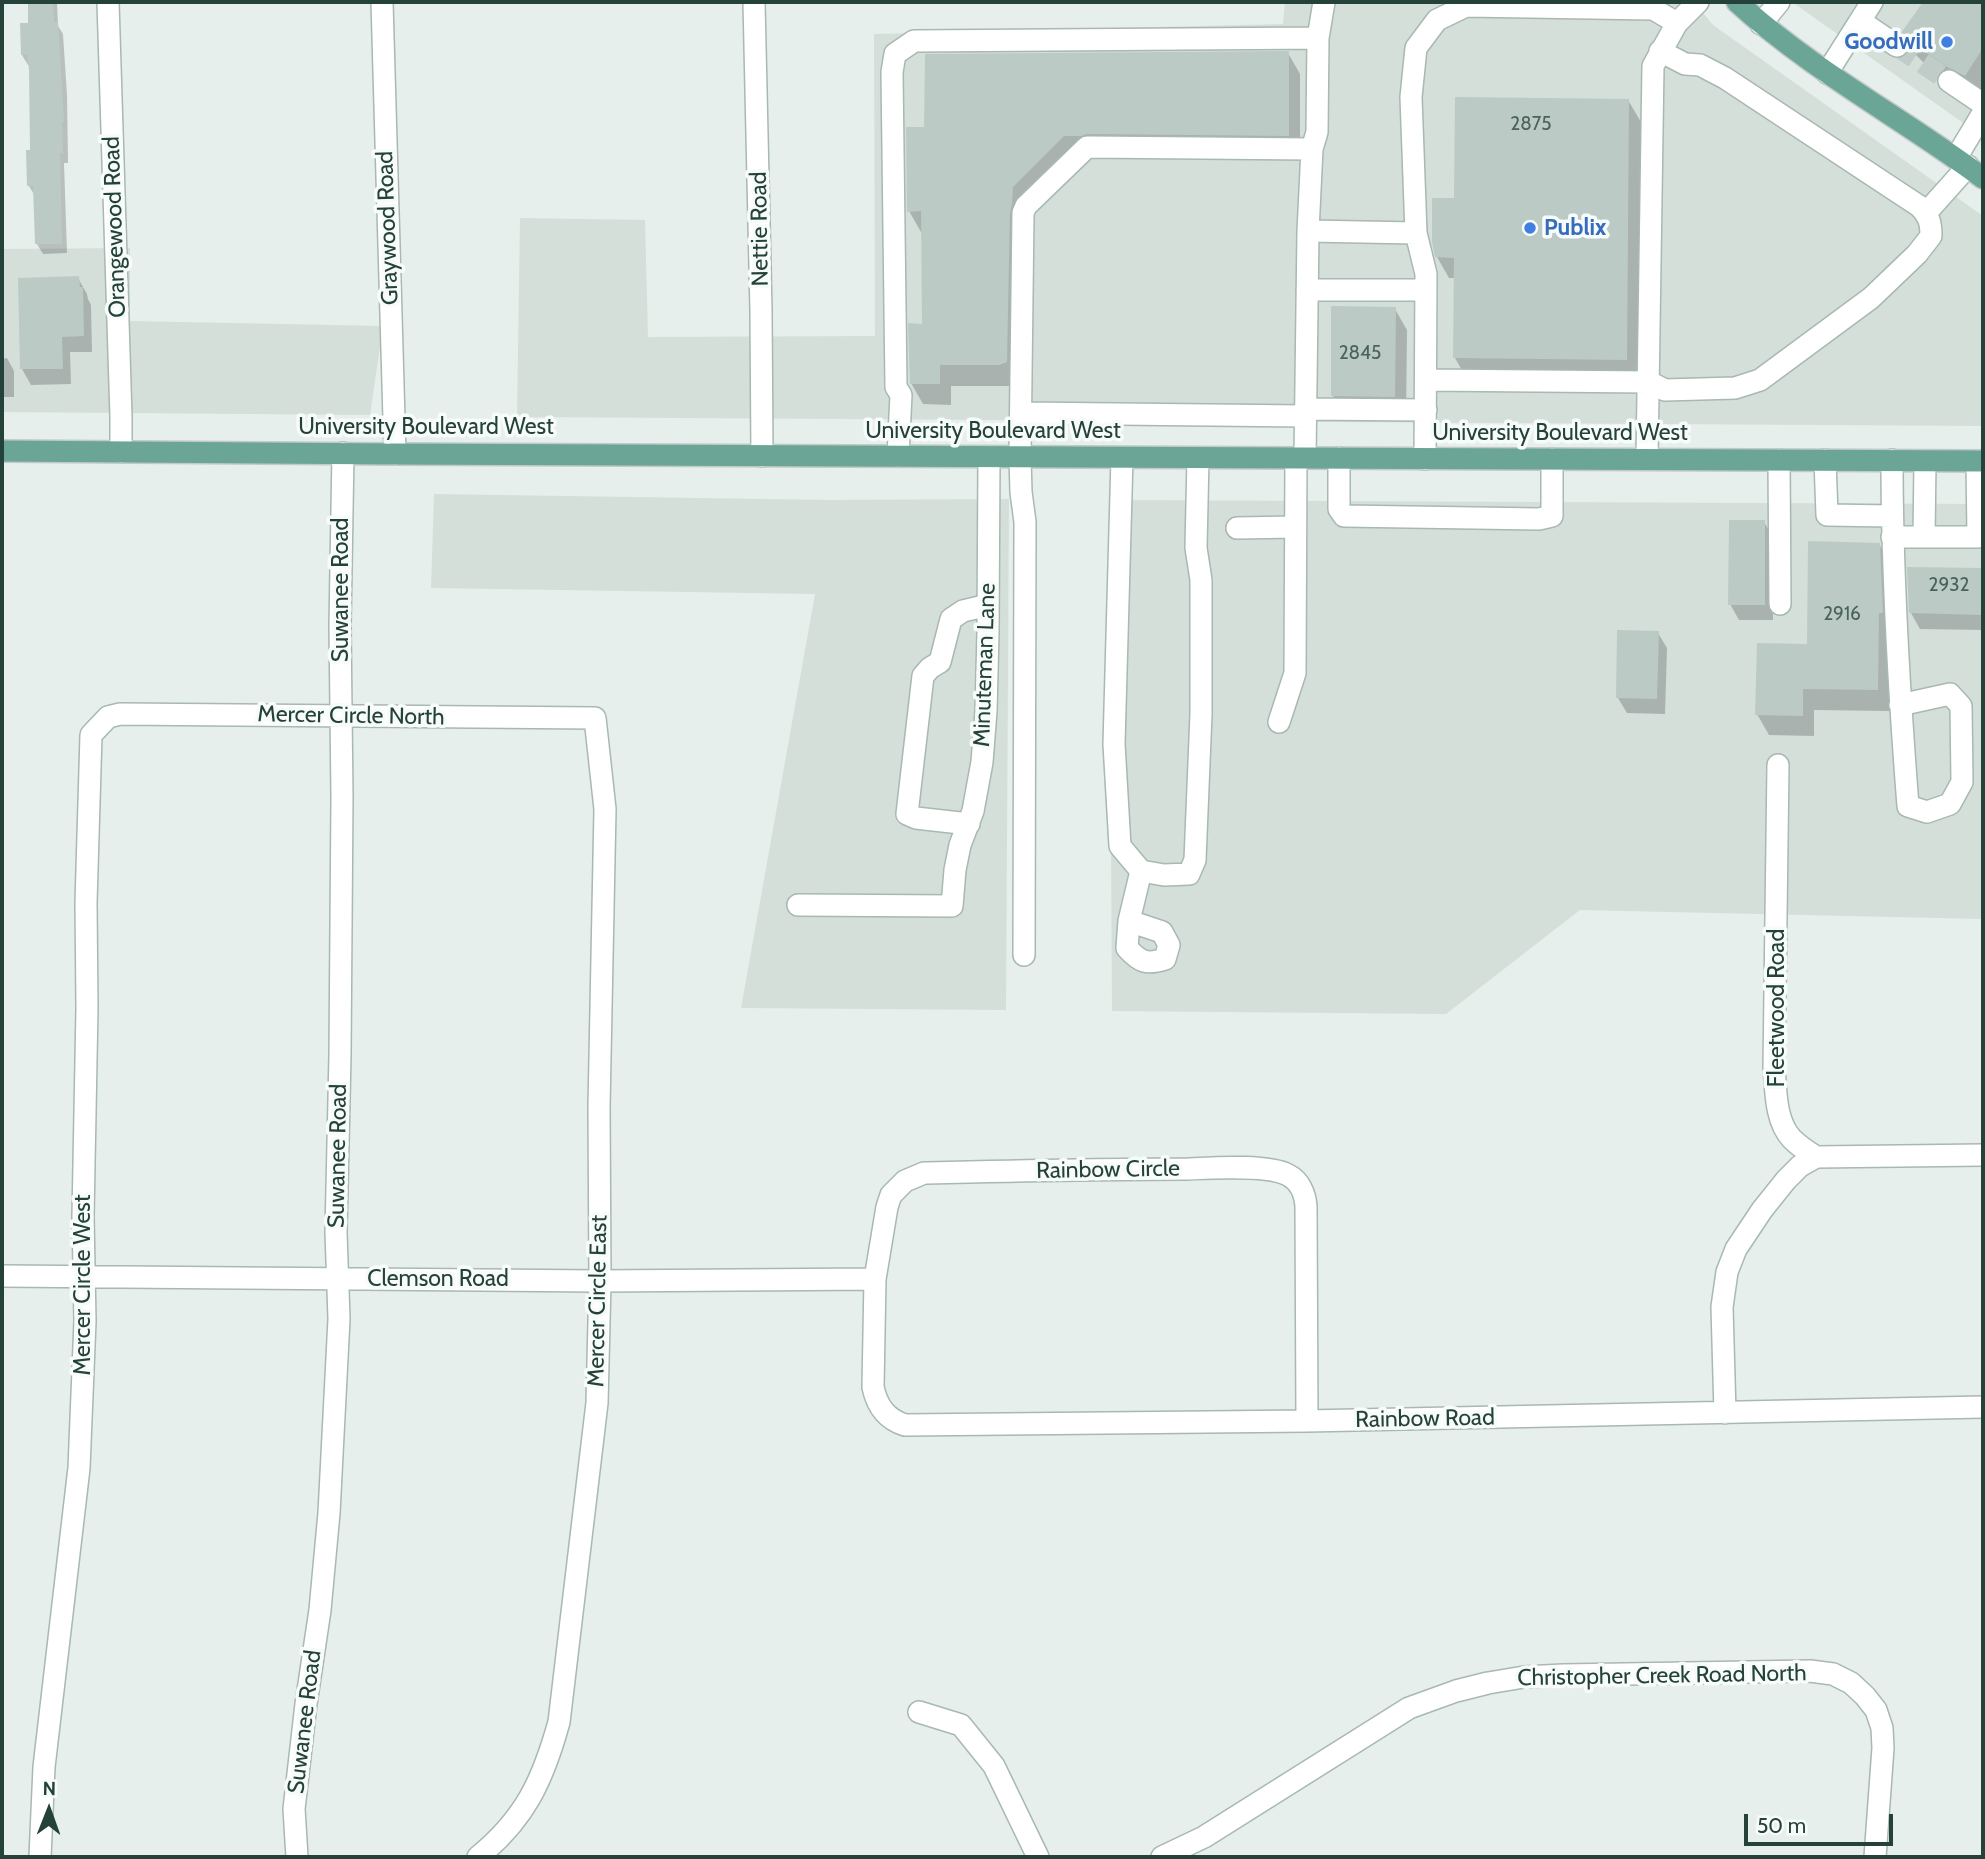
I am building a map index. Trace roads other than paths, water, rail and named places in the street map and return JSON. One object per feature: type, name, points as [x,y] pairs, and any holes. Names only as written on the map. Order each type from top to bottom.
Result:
[{"type":"main road","points":[[1737,2],[1761,24],[1827,73],[1969,168]]},
{"type":"main road","name":"University Boulevard West","points":[[2,450],[1980,461]]},
{"type":"street","name":"Orangewood Road","points":[[108,2],[121,452]]},
{"type":"street","name":"Graywood Road","points":[[382,2],[395,454]]},
{"type":"street","name":"Nettie Road","points":[[754,2],[762,456]]},
{"type":"street","points":[[1279,722],[1295,673],[1295,527],[1305,412],[1308,231],[1312,149],[1317,132],[1318,38],[1324,2]]},
{"type":"street","points":[[1647,459],[1653,66],[1677,23],[1698,2]]},
{"type":"street","points":[[1761,24],[1779,2]]},
{"type":"street","points":[[1827,73],[1872,2]]},
{"type":"street","points":[[1425,458],[1426,274],[1416,233],[1411,97],[1416,48],[1437,20],[1466,6],[1653,9],[1677,23]]},
{"type":"street","points":[[1860,21],[1897,46]]},
{"type":"street","points":[[898,456],[901,395],[896,387],[892,72],[895,54],[914,41],[1318,38]]},
{"type":"street","points":[[1426,380],[1649,382],[1665,390],[1735,388],[1760,380],[1871,298],[1917,254],[1931,236],[1931,223],[1926,213],[1725,78],[1700,65],[1685,64],[1660,51]]},
{"type":"street","points":[[1949,81],[1983,104]]},
{"type":"street","points":[[1926,213],[1969,168],[1983,113]]},
{"type":"street","points":[[1024,955],[1025,522],[1020,457],[1023,213],[1026,206],[1087,147],[1312,149]]},
{"type":"street","points":[[1308,231],[1416,233]]},
{"type":"street","points":[[1307,290],[1426,290]]},
{"type":"street","points":[[1021,413],[1426,410]]},
{"type":"street","name":"Suwanee Road","points":[[297,1857],[294,1809],[330,1513],[339,1319],[336,1232],[340,1055],[340,625],[343,453]]},
{"type":"street","name":"Minuteman Lane","points":[[798,905],[952,906],[961,845],[969,824],[982,762],[986,711],[989,457]]},
{"type":"street","points":[[1122,457],[1114,744],[1120,846],[1141,871],[1164,875],[1189,874],[1195,860],[1201,714],[1201,580],[1196,548],[1198,458]]},
{"type":"street","points":[[1339,458],[1339,509],[1344,516],[1539,519],[1552,516],[1552,459]]},
{"type":"street","points":[[1779,460],[1780,604]]},
{"type":"street","points":[[1825,460],[1827,515],[1892,526],[1924,537],[1978,537],[1980,461]]},
{"type":"street","points":[[1892,460],[1896,651],[1900,705],[1908,806],[1927,812],[1950,804],[1962,782],[1961,706],[1950,694],[1900,705]]},
{"type":"street","points":[[1924,537],[1925,461]]},
{"type":"street","points":[[1237,528],[1295,527]]},
{"type":"street","points":[[969,824],[916,818],[907,814],[923,677],[930,668],[940,662],[951,619],[963,611],[988,605]]},
{"type":"street","name":"Mercer Circle North","points":[[108,717],[120,713],[594,718]]},
{"type":"street","name":"Mercer Circle West","points":[[40,1857],[44,1768],[79,1468],[83,1388],[88,799],[91,735],[108,717]]},
{"type":"street","name":"Mercer Circle East","points":[[478,1857],[496,1842],[525,1807],[540,1779],[559,1722],[597,1403],[605,809],[594,718]]},
{"type":"street","name":"Fleetwood Road","points":[[1778,765],[1774,1067],[1776,1094],[1780,1118],[1791,1139],[1816,1157]]},
{"type":"street","points":[[1129,921],[1141,871]]},
{"type":"street","points":[[1725,1413],[1722,1307],[1727,1272],[1736,1249],[1762,1210],[1800,1166],[1816,1157],[1983,1155]]},
{"type":"street","name":"Rainbow Circle","points":[[876,1403],[873,1387],[874,1279],[887,1207],[891,1195],[905,1181],[924,1173],[1269,1169],[1289,1175],[1305,1195],[1307,1421]]},
{"type":"street","name":"Clemson Road","points":[[2,1276],[600,1281],[874,1279]]},
{"type":"street","name":"Rainbow Road","points":[[876,1403],[894,1421],[905,1425],[1307,1421],[1983,1407]]},
{"type":"street","name":"Christopher Creek Road North","points":[[1162,1857],[1204,1837],[1409,1708],[1455,1690],[1524,1677],[1810,1671],[1833,1674],[1851,1683],[1876,1710],[1882,1728],[1883,1748],[1875,1857]]},
{"type":"street","points":[[919,1712],[961,1726],[994,1766],[1038,1857]]},
{"type":"tunnel","points":[[1897,46],[1949,81]]},
{"type":"place","name":"Goodwill","points":[[1947,42]]},
{"type":"place","name":"Publix","points":[[1530,228]]}]
